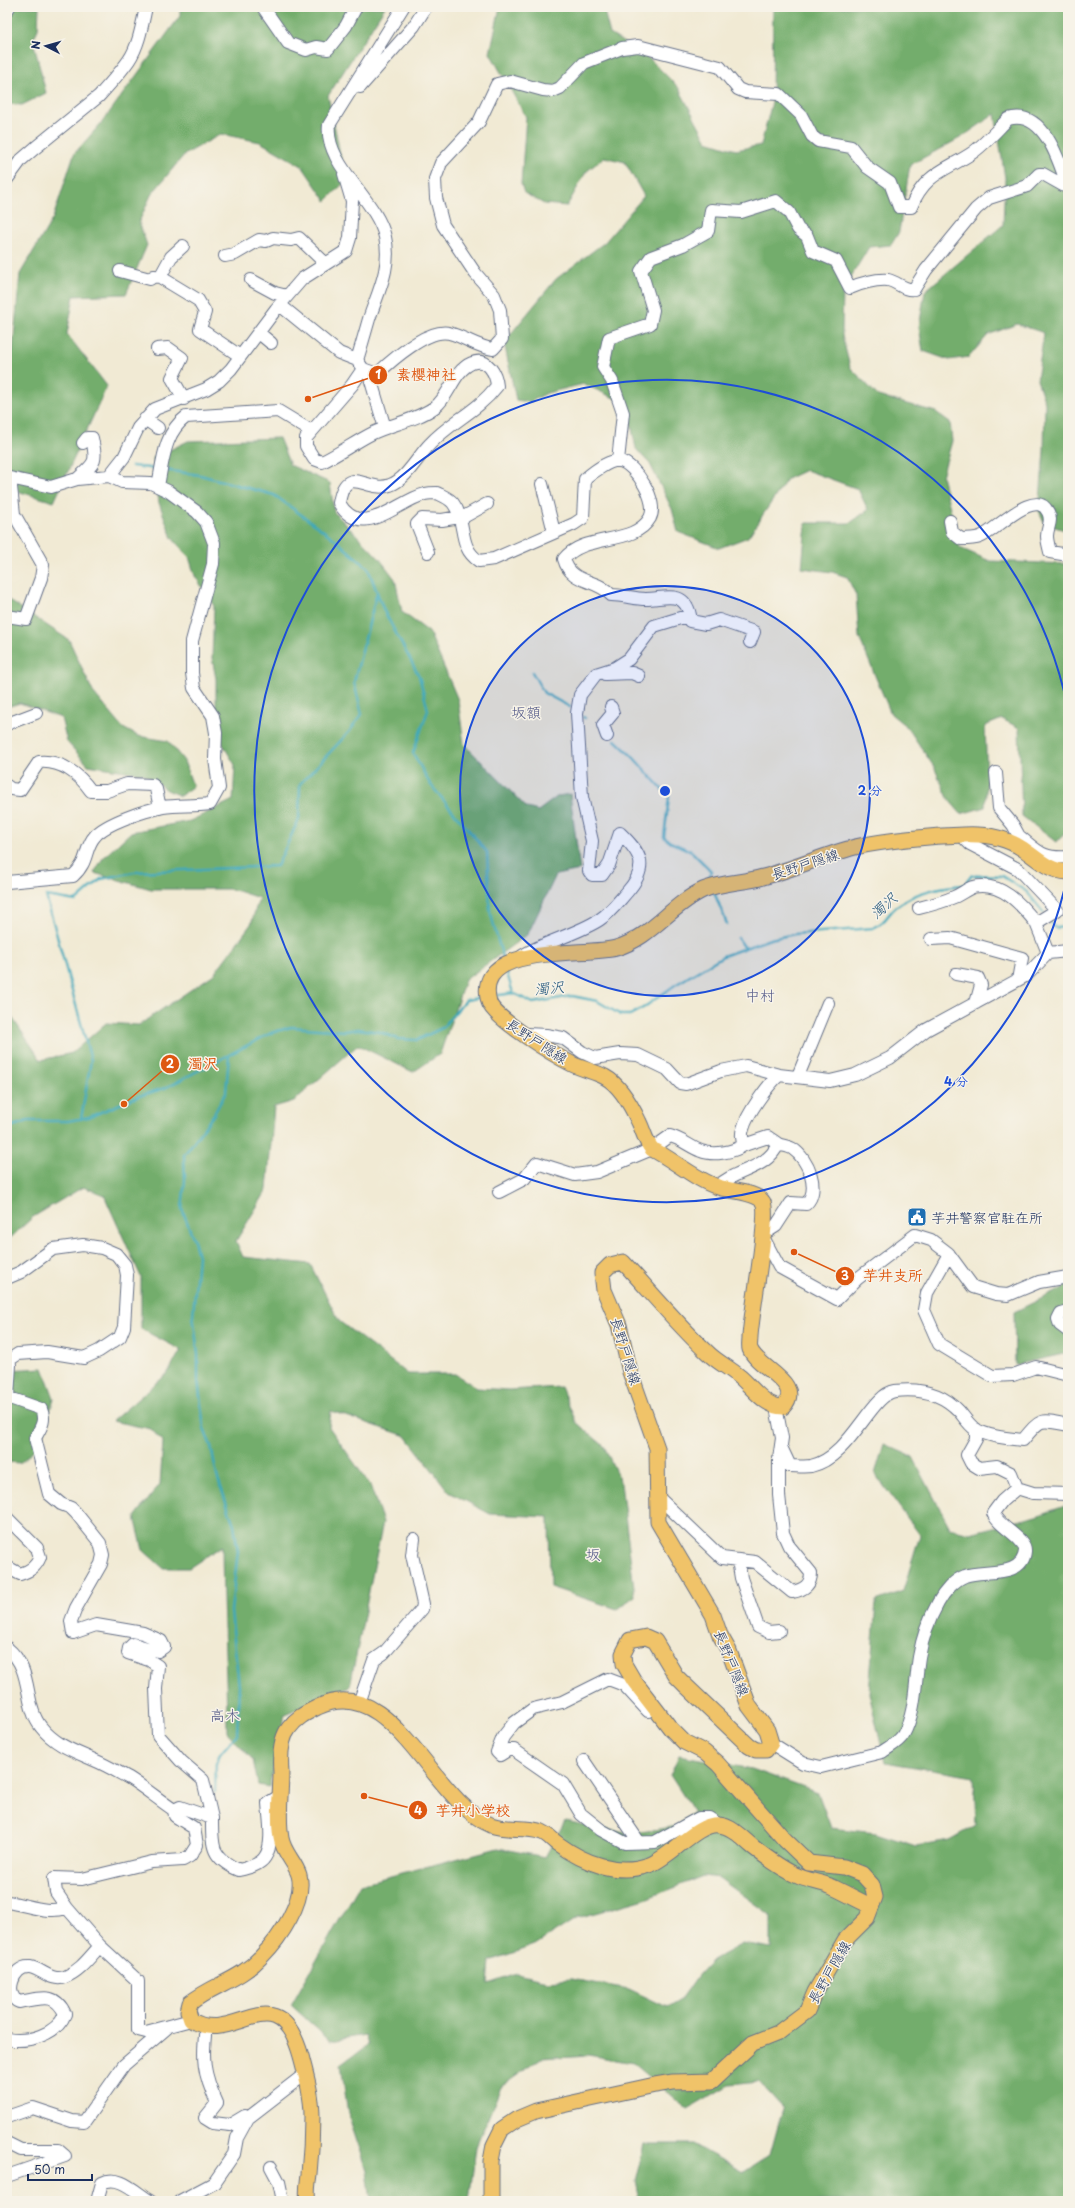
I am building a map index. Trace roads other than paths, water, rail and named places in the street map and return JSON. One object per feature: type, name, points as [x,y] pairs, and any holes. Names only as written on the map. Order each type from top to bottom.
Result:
[{"type":"main road","name":"長野戸隠線","points":[[652,1149],[646,1143],[640,1123],[629,1104],[616,1087],[605,1077],[572,1064],[539,1046],[527,1034],[494,1012],[489,1002],[488,984],[490,975],[499,967],[512,962],[549,953],[615,948],[643,936],[673,910],[702,891],[720,884],[759,878],[855,847],[961,835],[994,836],[1015,839],[1047,867],[1068,872]]},
{"type":"main road","points":[[652,1149],[717,1187],[757,1197],[762,1201],[765,1213],[762,1251],[752,1303],[750,1348],[755,1356],[784,1383],[790,1392],[789,1401],[783,1407],[776,1407]]},
{"type":"main road","name":"長野戸隠線","points":[[491,2201],[491,2161],[494,2145],[502,2129],[536,2111],[559,2105],[673,2082],[712,2081],[753,2043],[778,2033],[807,2011],[815,1992],[841,1947],[868,1918],[875,1897],[872,1885],[862,1874],[844,1867],[809,1863],[785,1840],[718,1764],[704,1752],[684,1742],[665,1722],[634,1681],[624,1664],[623,1654],[626,1644],[635,1638],[646,1637],[654,1641],[676,1676],[749,1746],[756,1750],[766,1750],[771,1743],[767,1730],[749,1706],[737,1671],[713,1615],[658,1522],[657,1448],[630,1372],[619,1325],[604,1290],[602,1273],[610,1265],[623,1262],[709,1354],[728,1367],[755,1390],[762,1399],[776,1407]]},
{"type":"main road","points":[[308,2201],[312,2114],[305,2074],[297,2042],[282,2021],[273,2015],[263,2014],[222,2027],[200,2026],[191,2020],[188,2011],[190,2003],[200,1995],[242,1974],[262,1956],[276,1938],[296,1905],[299,1875],[281,1842],[278,1818],[281,1795],[280,1753],[286,1730],[298,1717],[336,1700],[351,1700],[359,1703],[388,1721],[404,1735],[447,1790],[474,1815],[492,1825],[540,1831],[591,1863],[615,1869],[649,1865],[665,1858],[698,1831],[718,1824],[733,1831],[770,1860],[799,1876],[828,1886],[871,1906]]},
{"type":"street","points":[[7,179],[21,160],[99,96],[107,87],[129,59],[141,32],[146,7]]},
{"type":"street","points":[[263,7],[288,43],[306,50],[316,47],[328,49],[346,26],[356,7]]},
{"type":"street","points":[[109,476],[124,457],[138,428],[155,409],[184,399],[219,381],[259,333],[283,300],[302,279],[346,251],[350,238],[352,201],[342,166],[328,134],[329,125],[403,7]]},
{"type":"street","points":[[345,100],[354,93],[414,26],[426,7]]},
{"type":"street","points":[[251,280],[275,293],[339,353],[378,374],[393,360],[425,338],[436,334],[448,333],[486,348],[493,349],[502,339],[500,310],[494,295],[475,273],[443,225],[436,198],[435,179],[441,163],[479,122],[497,84],[510,81],[543,90],[553,91],[560,88],[584,63],[622,48],[644,47],[706,63],[720,68],[738,89],[746,92],[778,94],[801,115],[812,136],[818,141],[851,147],[858,153],[867,167],[890,184],[899,207],[911,207],[915,197],[933,175],[973,152],[1008,119],[1015,117],[1027,118],[1035,123],[1050,142],[1068,188]]},
{"type":"street","points":[[342,166],[371,207],[385,235],[387,248],[384,280],[369,319],[363,367],[352,385],[306,438],[306,446],[314,459],[322,462],[385,428],[436,407],[460,372],[473,363],[484,363],[493,370],[496,377],[496,386],[487,399],[430,443],[395,483],[380,487],[354,480],[348,482],[341,489],[338,502],[344,512],[364,520],[394,510],[424,494],[437,493],[454,504],[459,518],[463,538],[471,556],[479,562],[494,559],[574,524],[582,518],[585,479],[611,463],[618,461],[626,464],[642,480],[650,496],[652,510],[650,519],[639,529],[621,536],[576,548],[564,559],[569,572],[584,581],[606,589],[611,595],[646,599],[669,596],[682,601],[688,608],[690,621],[706,624],[719,620],[754,632],[750,642]]},
{"type":"street","points":[[618,461],[623,413],[612,381],[603,366],[609,338],[650,324],[653,310],[641,271],[651,257],[683,245],[708,231],[711,210],[741,212],[776,201],[789,212],[798,229],[807,236],[813,252],[836,261],[850,288],[866,282],[889,280],[909,290],[914,289],[926,270],[962,225],[988,198],[1027,186],[1039,174],[1043,174],[1068,188]]},
{"type":"street","points":[[225,256],[235,254],[259,240],[266,241],[273,238],[286,242],[299,238],[325,263]]},
{"type":"street","points":[[160,277],[171,257],[183,246]]},
{"type":"street","points":[[120,271],[150,279],[154,276],[160,277],[198,300],[205,312],[200,329],[240,356]]},
{"type":"street","points":[[259,333],[272,342]]},
{"type":"street","points":[[157,349],[168,348],[182,358],[172,378],[184,399]]},
{"type":"street","points":[[363,367],[385,428]]},
{"type":"street","points":[[158,486],[167,440],[179,422],[186,417],[278,411],[311,431]]},
{"type":"street","points":[[145,420],[158,428]]},
{"type":"street","points":[[77,479],[92,466],[96,458],[92,438],[87,438],[83,443]]},
{"type":"street","points":[[7,616],[26,619],[41,578],[43,565],[11,511],[10,478],[51,487],[77,479],[109,476],[122,482],[151,483],[168,490],[197,512],[206,522],[214,543],[211,575],[192,641],[192,673],[194,688],[213,716],[216,733],[215,759],[219,788],[210,804],[160,808],[104,828],[95,836],[84,864],[73,876],[7,882]]},
{"type":"street","points":[[542,484],[554,532]]},
{"type":"street","points":[[428,552],[417,524],[422,519],[442,520],[459,518],[487,504]]},
{"type":"street","points":[[950,521],[952,532],[961,539],[980,537],[996,528],[1014,512],[1027,507],[1039,505],[1048,511],[1051,520],[1047,537],[1050,552],[1068,555]]},
{"type":"street","points":[[512,962],[552,940],[571,934],[599,920],[612,909],[638,879],[639,857],[633,846],[620,833],[609,865],[602,874],[592,876],[589,871],[592,841],[582,796],[577,713],[580,695],[596,674],[615,668],[629,659],[654,626],[690,615]]},
{"type":"street","points":[[600,673],[611,675],[632,673],[639,676]]},
{"type":"street","points":[[607,736],[603,725],[613,713],[611,707]]},
{"type":"street","points":[[7,724],[36,713]]},
{"type":"street","points":[[7,786],[11,789],[20,790],[40,762],[52,761],[77,774],[92,790],[107,791],[127,784],[152,785],[156,789],[160,808]]},
{"type":"street","points":[[996,773],[999,808],[1013,825],[1015,839],[1044,856],[1052,858],[1068,857]]},
{"type":"street","points":[[961,835],[970,844],[1022,873],[1057,910],[1043,919]]},
{"type":"street","points":[[919,908],[954,897],[973,887],[983,886],[1002,890],[1043,919],[1048,953]]},
{"type":"street","points":[[931,939],[950,938],[1022,958],[1018,980]]},
{"type":"street","points":[[527,1034],[546,1034],[563,1038],[588,1056],[595,1058],[620,1054],[638,1055],[667,1069],[680,1083],[686,1084],[721,1071],[746,1066],[778,1075],[830,1080],[855,1075],[890,1058],[926,1030],[1027,976],[1048,953],[1068,951]]},
{"type":"street","points":[[956,974],[978,978],[981,985],[976,1003]]},
{"type":"street","points":[[798,1076],[828,1003]]},
{"type":"street","points":[[744,1145],[743,1129],[765,1092],[778,1075]]},
{"type":"street","points":[[499,1192],[524,1179],[537,1163],[575,1175],[597,1172],[652,1149],[670,1136],[679,1138],[702,1152],[730,1152],[744,1145],[768,1138],[778,1144],[792,1149],[804,1160],[813,1187],[811,1199],[806,1204],[791,1203],[776,1226],[762,1236],[779,1266],[837,1299],[887,1254],[915,1235],[931,1240],[949,1254],[973,1287],[996,1294],[1008,1295],[1040,1282],[1068,1277]]},
{"type":"street","points":[[717,1187],[723,1181],[746,1172],[765,1160],[774,1153],[778,1144]]},
{"type":"street","points":[[7,1278],[20,1272],[53,1249],[83,1245],[102,1248],[116,1254],[125,1265],[127,1276],[124,1327],[120,1337],[99,1351],[84,1358],[47,1352],[18,1354],[8,1360],[7,1397],[41,1409],[44,1416],[43,1423],[35,1438],[49,1494],[61,1504],[71,1508],[100,1543],[103,1555],[101,1564],[76,1608],[71,1621],[73,1633],[96,1625],[143,1633],[161,1641],[164,1646],[158,1651],[133,1644],[129,1648],[128,1653],[149,1660],[158,1666],[156,1684],[158,1735],[181,1761],[203,1780],[212,1818],[212,1844],[217,1855],[225,1864],[239,1870],[248,1868],[265,1858],[269,1844],[268,1803],[281,1795]]},
{"type":"street","points":[[949,1254],[927,1293],[924,1310],[939,1344],[992,1376],[1013,1375],[1036,1367],[1068,1375]]},
{"type":"street","points":[[1068,1311],[1061,1313],[1058,1319],[1060,1325],[1068,1331]]},
{"type":"street","points":[[781,1447],[790,1466],[811,1466],[827,1459],[846,1445],[879,1402],[894,1391],[924,1392],[938,1395],[950,1402],[976,1429],[1003,1438],[1023,1440],[1036,1423],[1046,1420],[1068,1425]]},
{"type":"street","points":[[657,1496],[722,1558],[754,1562],[792,1592],[805,1588],[811,1580],[811,1573],[789,1546],[783,1533],[779,1495],[782,1438],[776,1407]]},
{"type":"street","points":[[976,1429],[976,1439],[967,1455],[971,1463],[979,1468],[997,1466],[1010,1473],[1017,1488],[1033,1494],[1068,1494]]},
{"type":"street","points":[[771,1743],[803,1763],[820,1767],[882,1752],[902,1737],[908,1725],[919,1656],[928,1625],[938,1602],[958,1579],[967,1575],[1012,1569],[1022,1561],[1025,1551],[1023,1543],[995,1519],[993,1513],[1002,1501],[1017,1488]]},
{"type":"street","points":[[7,1518],[37,1548],[40,1557],[36,1565],[28,1571],[20,1574],[7,1567]]},
{"type":"street","points":[[359,1703],[374,1660],[384,1653],[422,1609],[423,1604],[412,1555],[414,1539]]},
{"type":"street","points":[[738,1560],[741,1578],[758,1627],[769,1632],[779,1632]]},
{"type":"street","points":[[7,1648],[13,1652],[24,1672],[33,1714],[40,1727],[53,1740],[60,1746],[96,1760],[130,1779],[174,1810],[175,1816],[194,1828],[197,1845],[190,1856],[183,1860],[152,1862],[82,1879],[54,1878],[56,1892],[67,1908],[100,1946],[138,1980],[138,2030],[146,2032],[191,2020]]},
{"type":"street","points":[[665,1722],[658,1723],[624,1685],[608,1679],[562,1702],[533,1709],[514,1723],[503,1737],[497,1752],[500,1755],[508,1750],[514,1750],[563,1784],[581,1814],[601,1830],[625,1842],[655,1842],[699,1818],[709,1818],[718,1824]]},
{"type":"street","points":[[584,1761],[639,1842]]},
{"type":"street","points":[[174,1810],[180,1807],[212,1818]]},
{"type":"street","points":[[7,1902],[25,1904],[54,1912],[67,1908]]},
{"type":"street","points":[[7,2039],[27,2041],[48,2032],[63,2021],[65,2014],[59,2001],[52,1999],[19,2002],[15,2000],[12,1996],[12,1984],[14,1973],[18,1969],[31,1968],[54,1978],[66,1976],[78,1970],[100,1946]]},
{"type":"street","points":[[7,2117],[33,2108],[72,2121],[84,2122],[124,2065],[173,2024]]},
{"type":"street","points":[[206,2026],[203,2056],[206,2076],[217,2103],[205,2118],[213,2123],[230,2125],[244,2116],[248,2118]]},
{"type":"street","points":[[180,2201],[214,2183],[234,2154],[237,2138],[248,2118],[305,2074]]},
{"type":"street","points":[[7,2143],[22,2150],[58,2150],[65,2156],[7,2176]]},
{"type":"street","points":[[271,2167],[279,2182],[283,2201]]},
{"type":"street","points":[[97,2201],[102,2183],[109,2179],[118,2181],[150,2201]]},
{"type":"waterway","points":[[132,466],[157,469]]},
{"type":"waterway","points":[[164,470],[200,475],[274,495],[332,537],[368,568],[384,611],[419,676],[428,710],[413,753],[430,784],[487,852],[490,911],[503,959]]},
{"type":"waterway","points":[[81,1119],[91,1060],[46,896],[76,901],[101,879],[134,872],[277,866],[299,819],[300,784],[349,732],[362,714],[354,682],[377,592]]},
{"type":"waterway","points":[[532,672],[544,693],[570,707]]},
{"type":"waterway","points":[[615,740],[633,757],[669,797],[664,837],[670,842],[691,851],[711,871],[709,879],[710,883]]},
{"type":"waterway","name":"濁沢","points":[[493,996],[513,993],[533,1003],[572,996],[597,1001],[621,1015],[630,1015],[643,1008],[675,985],[723,956],[770,939],[795,934],[873,928],[884,921],[894,909],[904,901],[920,893],[946,887],[964,885],[972,875],[1002,876],[1027,892],[1044,913]]},
{"type":"waterway","points":[[714,892],[727,924]]},
{"type":"waterway","name":"濁沢","points":[[1048,919],[1055,928],[1068,927]]},
{"type":"waterway","points":[[738,938],[745,948]]},
{"type":"waterway","points":[[506,970],[513,993]]},
{"type":"waterway","name":"濁沢","points":[[7,1128],[28,1121],[68,1121],[89,1117],[139,1096],[165,1088],[271,1033],[291,1027],[345,1031],[358,1029],[380,1032],[398,1039],[417,1040],[442,1028],[466,1000],[484,997]]},
{"type":"waterway","points":[[215,1792],[216,1763],[220,1754],[237,1734],[239,1686],[231,1611],[238,1551],[234,1525],[217,1476],[211,1446],[204,1429],[198,1380],[198,1354],[193,1315],[198,1256],[194,1240],[182,1209],[185,1180],[184,1155],[214,1114],[226,1092],[229,1055]]},
{"type":"place","name":"素櫻神社","points":[[308,399]]},
{"type":"place","name":"濁沢","points":[[124,1104]]},
{"type":"place","name":"芋井警察官駐在所","points":[[917,1217]]},
{"type":"place","name":"芋井支所","points":[[794,1252]]},
{"type":"place","name":"芋井小学校","points":[[364,1796]]},
{"type":"district","name":"坂額","points":[[526,711]]},
{"type":"district","name":"中村","points":[[760,994]]},
{"type":"district","name":"坂","points":[[593,1553]]},
{"type":"district","name":"高木","points":[[225,1714]]}]
